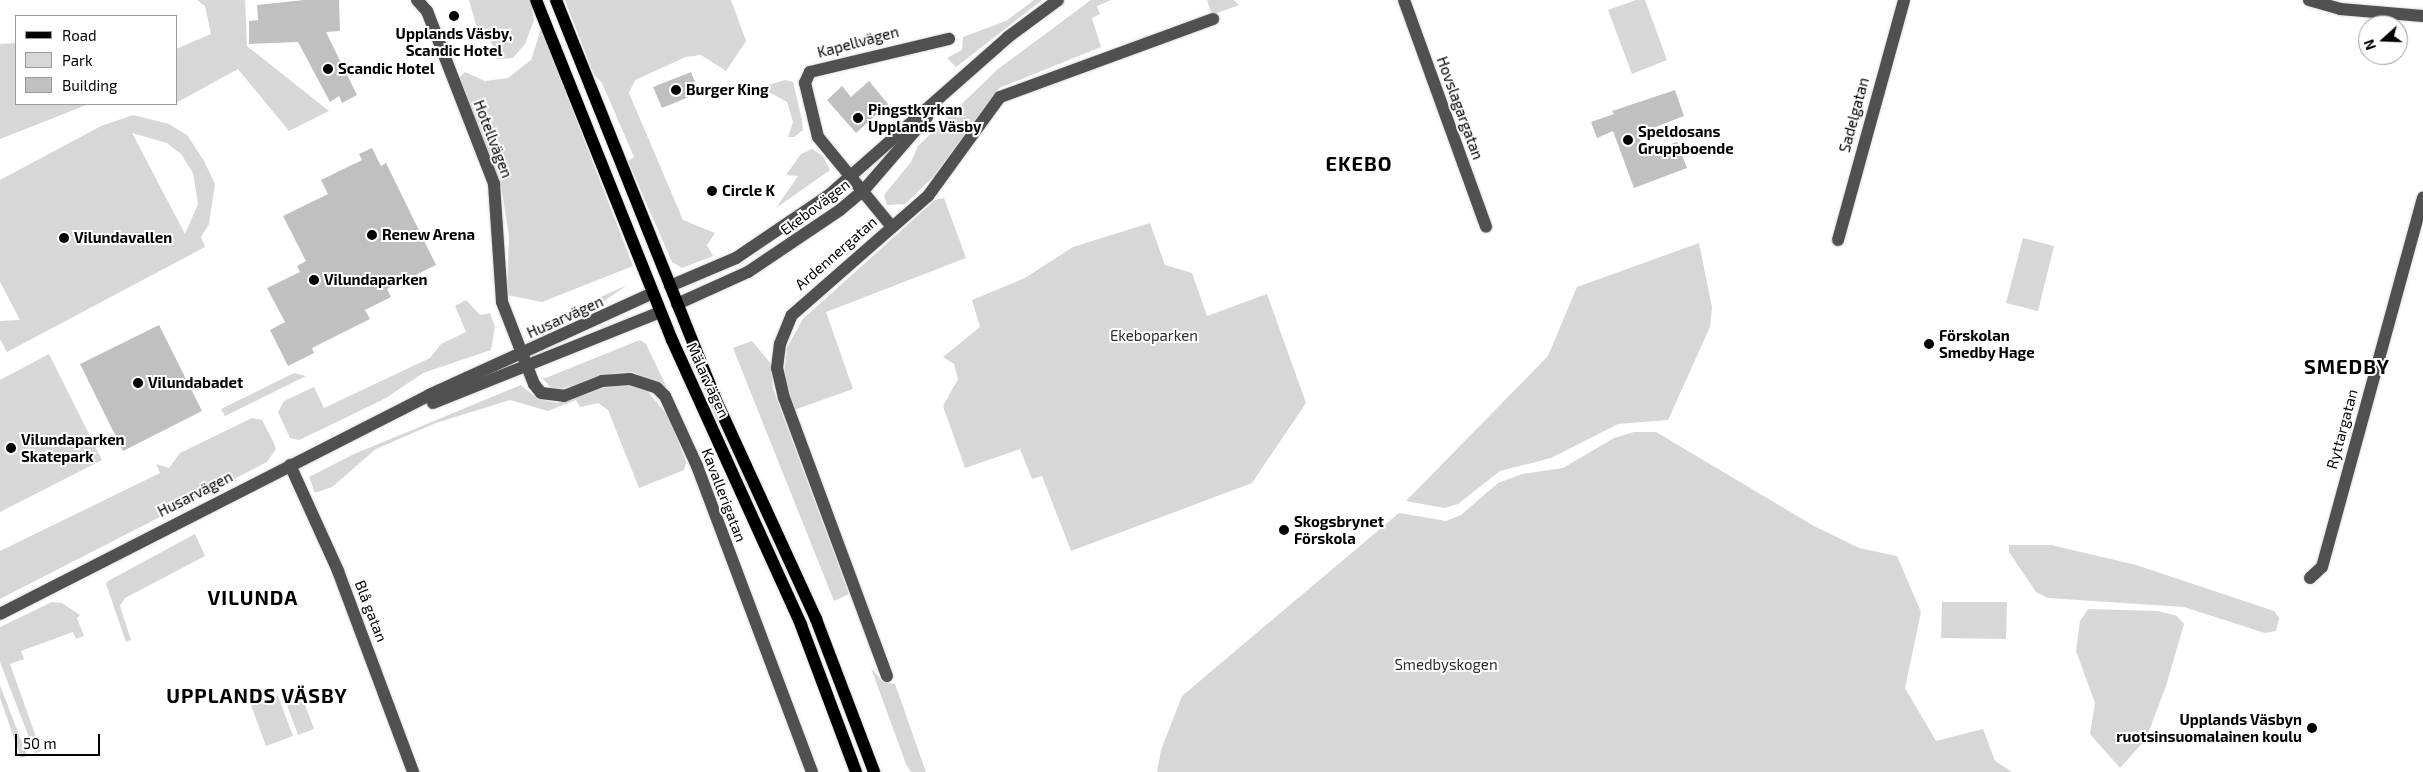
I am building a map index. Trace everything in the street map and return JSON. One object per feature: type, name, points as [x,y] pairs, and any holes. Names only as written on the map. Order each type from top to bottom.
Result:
[{"type":"main road","name":"Mälarvägen","points":[[536,0],[660,312],[801,625],[856,772]]},
{"type":"main road","name":"Mälarvägen","points":[[556,0],[714,396],[816,619],[874,772]]},
{"type":"main road","points":[[653,294],[670,286]]},
{"type":"main road","points":[[660,312],[677,304]]},
{"type":"street","name":"Hotellvägen","points":[[417,0],[427,11],[494,184],[502,302],[524,360]]},
{"type":"street","name":"Ekebovägen","points":[[670,286],[736,258],[851,177],[942,98],[1008,37],[1058,0]]},
{"type":"street","name":"Hovslagargatan","points":[[1404,0],[1486,227]]},
{"type":"street","name":"Sadelgatan","points":[[1838,240],[1904,0]]},
{"type":"street","points":[[2309,0],[2340,9],[2423,16]]},
{"type":"street","name":"Ardennergatan","points":[[887,676],[791,418],[777,368],[780,344],[792,315],[928,196],[1000,97],[1213,19]]},
{"type":"street","name":"Kapellvägen","points":[[892,227],[818,138],[805,83],[810,72],[949,39]]},
{"type":"street","name":"Ekebovägen","points":[[677,304],[782,252],[863,191],[942,98]]},
{"type":"street","name":"Ryttargatan","points":[[2310,578],[2322,567],[2423,198]]},
{"type":"street","name":"Husarvägen","points":[[524,360],[653,294]]},
{"type":"street","name":"Husarvägen","points":[[0,614],[290,465],[409,409],[429,395],[660,312]]},
{"type":"street","name":"Kavallerigatan","points":[[524,360],[534,384],[551,396],[564,396],[602,381],[630,379],[657,388],[665,396],[697,466],[812,772]]},
{"type":"street","name":"Blå gatan","points":[[290,465],[338,571],[413,772]]},
{"type":"green space","points":[[197,0],[245,0],[247,46],[329,111],[289,131],[238,69],[178,102],[178,48],[211,34],[205,6]]},
{"type":"green space","points":[[469,0],[531,0],[534,20],[525,44],[513,58],[497,59],[492,44],[477,28]]},
{"type":"green space","points":[[565,0],[731,0],[746,41],[726,71],[701,55],[686,57],[635,80],[629,93],[683,220],[715,233],[707,245],[713,256],[682,268],[672,262],[628,161],[634,157],[602,83],[594,75]]},
{"type":"green space","points":[[1034,0],[1042,0],[956,67],[947,58],[962,50],[963,37],[1006,21]]},
{"type":"green space","points":[[1091,0],[1111,0],[1097,6],[1100,14],[1092,18],[1101,47],[999,88],[933,177],[905,204],[887,205],[884,195],[911,162],[918,146],[998,69]]},
{"type":"green space","points":[[1207,0],[1234,0],[1239,5],[1212,15]]},
{"type":"green space","points":[[1636,0],[1645,0],[1667,60],[1632,74],[1608,10]]},
{"type":"green space","points":[[541,29],[633,266],[542,302],[507,295],[509,236],[501,186],[459,78],[465,72],[485,81],[508,78],[531,60]]},
{"type":"green space","points":[[15,43],[15,105],[86,105],[0,139],[0,44]]},
{"type":"green space","points":[[785,80],[793,82],[802,120],[803,130],[794,137],[788,137],[793,122],[787,102],[767,91],[755,93],[758,88]]},
{"type":"green space","points":[[133,115],[169,124],[187,135],[204,161],[215,184],[209,224],[201,237],[205,247],[7,352],[0,339],[0,321],[20,320],[0,282],[0,180],[101,126]],"holes":[[[132,133],[167,143],[181,154],[193,173],[198,204],[185,234]]]},
{"type":"green space","points":[[812,149],[823,156],[830,170],[776,208],[798,176],[786,175],[801,154]]},
{"type":"green space","points":[[944,198],[966,258],[826,312],[853,389],[791,411],[784,378],[787,347],[803,319],[935,200]]},
{"type":"green space","name":"Ekeboparken","points":[[1150,223],[1165,265],[1192,273],[1207,316],[1267,294],[1306,403],[1252,483],[1071,551],[1042,476],[1032,479],[1020,449],[965,468],[943,406],[958,379],[954,364],[943,357],[980,327],[972,300],[1025,278],[1073,247]]},
{"type":"green space","points":[[2023,238],[2054,246],[2038,311],[2006,303]]},
{"type":"green space","points":[[1699,243],[1712,307],[1710,327],[1668,420],[1618,424],[1551,458],[1500,471],[1458,504],[1444,508],[1406,501],[1548,356],[1577,287]]},
{"type":"green space","points":[[627,285],[596,307],[546,329],[539,325]]},
{"type":"green space","points":[[466,300],[480,315],[490,313],[495,327],[491,350],[423,373],[386,398],[339,421],[299,440],[290,438],[278,412],[284,401],[314,387],[324,408],[430,358],[441,344],[466,332],[455,306]]},
{"type":"green space","points":[[640,340],[646,344],[667,388],[633,372],[614,373],[554,391],[543,379]]},
{"type":"green space","points":[[752,341],[771,364],[773,389],[849,594],[834,601],[733,348]]},
{"type":"green space","points":[[49,354],[102,460],[0,512],[0,380]]},
{"type":"green space","points":[[294,373],[306,376],[225,416],[221,409]]},
{"type":"green space","points":[[521,385],[538,399],[557,403],[601,387],[634,385],[648,392],[669,417],[686,462],[684,470],[639,488],[608,410],[598,403],[580,407],[576,400],[548,411],[510,400],[436,423],[376,449],[332,487],[315,493],[309,477],[354,454]]},
{"type":"green space","points":[[252,418],[262,420],[276,449],[267,462],[0,599],[0,551],[160,473],[156,464],[169,468],[180,453]]},
{"type":"green space","name":"Smedbyskogen","points":[[1634,432],[1656,432],[1814,526],[1859,548],[1897,556],[1921,612],[1905,688],[1936,741],[1983,729],[1995,761],[2012,772],[1157,772],[1161,750],[1182,696],[1399,513],[1446,521],[1461,515],[1498,483],[1522,474],[1563,468],[1614,438]]},
{"type":"green space","points":[[195,534],[205,556],[125,598],[120,606],[131,640],[126,642],[106,584],[108,581]]},
{"type":"green space","points":[[2009,545],[2051,545],[2136,565],[2274,611],[2279,618],[2276,631],[2265,633],[2184,607],[2048,598],[2036,592],[2009,552]]},
{"type":"green space","points":[[52,602],[62,603],[80,615],[77,618],[84,636],[76,639],[73,632],[21,651],[24,659],[10,664],[41,751],[35,753],[0,662],[0,627]]},
{"type":"green space","points":[[1942,602],[2007,602],[2006,639],[1941,638]]},
{"type":"green space","points":[[2088,609],[2158,611],[2177,616],[2184,624],[2166,686],[2146,739],[2120,768],[2090,734],[2095,703],[2076,651],[2080,621]]},
{"type":"green space","points":[[871,668],[883,682],[895,684],[926,772],[911,772],[906,764]]},
{"type":"green space","points":[[0,685],[27,756],[21,758],[0,698]]},
{"type":"green space","points":[[299,688],[314,729],[298,735],[283,694]]},
{"type":"green space","points":[[278,696],[293,736],[266,746],[251,705]]},
{"type":"building","name":"Scandic Hotel","points":[[304,0],[339,0],[340,31],[326,32],[357,95],[342,103],[339,96],[330,102],[298,42],[249,44],[249,21],[258,20],[257,5]]},
{"type":"building","name":"Burger King","points":[[691,72],[699,93],[662,108],[653,87]]},
{"type":"building","name":"Pingstkyrkan Upplands Väsby","points":[[869,81],[888,104],[856,133],[827,100],[842,86],[851,97]]},
{"type":"building","name":"Speldosans Gruppboende","points":[[1675,90],[1684,116],[1638,134],[1645,153],[1677,142],[1687,168],[1634,188],[1613,131],[1597,138],[1591,122],[1614,114],[1612,111]]},
{"type":"building","points":[[372,148],[381,166],[386,163],[436,265],[387,289],[391,297],[365,310],[370,319],[312,348],[314,353],[288,366],[270,330],[285,322],[267,288],[300,272],[297,266],[306,261],[283,216],[328,194],[321,180],[362,160],[359,154]]},
{"type":"building","name":"Vilundabadet","points":[[159,325],[202,411],[123,451],[80,364]]},
{"type":"place","name":"Upplands Väsby, Scandic Hotel","points":[[454,16]]},
{"type":"place","name":"Scandic Hotel","points":[[328,69]]},
{"type":"place","name":"Burger King","points":[[676,90]]},
{"type":"place","name":"Pingstkyrkan Upplands Väsby","points":[[858,118]]},
{"type":"place","name":"Speldosans Gruppboende","points":[[1628,140]]},
{"type":"place","name":"Circle K","points":[[712,191]]},
{"type":"place","name":"Renew Arena","points":[[372,235]]},
{"type":"place","name":"Vilundavallen","points":[[64,238]]},
{"type":"place","name":"Vilundaparken","points":[[314,280]]},
{"type":"place","name":"Förskolan Smedby Hage","points":[[1929,344]]},
{"type":"place","name":"Vilundabadet","points":[[138,383]]},
{"type":"place","name":"Vilundaparken Skatepark","points":[[11,448]]},
{"type":"place","name":"Skogsbrynet Förskola","points":[[1284,530]]},
{"type":"place","name":"Upplands Väsbyn ruotsinsuomalainen koulu","points":[[2312,728]]},
{"type":"district","name":"EKEBO","points":[[1359,163]]},
{"type":"district","name":"SMEDBY","points":[[2347,366]]},
{"type":"district","name":"VILUNDA","points":[[253,597]]},
{"type":"district","name":"UPPLANDS VÄSBY","points":[[257,695]]}]
